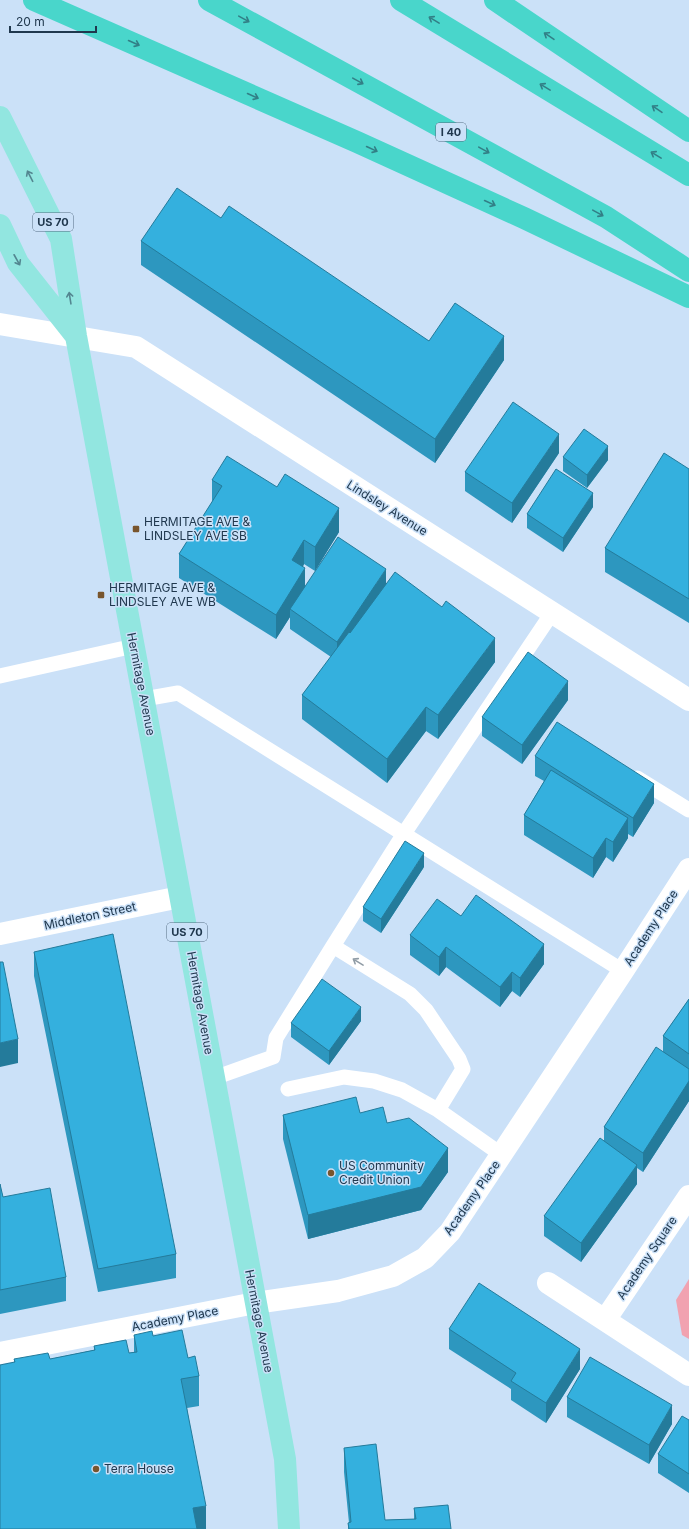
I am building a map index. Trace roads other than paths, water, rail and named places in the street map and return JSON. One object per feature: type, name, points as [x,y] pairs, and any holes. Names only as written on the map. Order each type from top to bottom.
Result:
[{"type":"highway","points":[[34,0],[357,142],[524,218],[689,297]]},
{"type":"highway","name":"I 40","points":[[209,0],[599,213],[689,271]]},
{"type":"highway","points":[[401,0],[689,175]]},
{"type":"highway","points":[[495,0],[689,131]]},
{"type":"main road","name":"Hermitage Avenue","points":[[0,117],[61,239],[76,336],[284,1459],[289,1529]]},
{"type":"main road","name":"Hermitage Avenue","points":[[0,225],[18,263],[76,336]]},
{"type":"street","name":"Lindsley Avenue","points":[[0,324],[136,347],[689,700]]},
{"type":"street","name":"Academy Place","points":[[0,1353],[256,1303],[338,1292],[393,1276],[425,1258],[450,1232],[624,971],[689,868]]},
{"type":"street","name":"Middleton Street","points":[[0,934],[180,897]]},
{"type":"street","name":"Academy Square","points":[[605,1320],[689,1196]]},
{"type":"street","points":[[548,1283],[689,1375]]},
{"type":"lane","points":[[214,1078],[273,1056],[276,1038],[333,946],[403,835],[552,613]]},
{"type":"lane","points":[[0,676],[134,646]]},
{"type":"lane","points":[[144,699],[178,693],[403,835],[624,971]]},
{"type":"lane","points":[[623,769],[689,810]]},
{"type":"lane","points":[[333,946],[410,994],[426,1010],[459,1059],[463,1069],[438,1110]]},
{"type":"lane","points":[[288,1089],[344,1077],[374,1080],[402,1090],[438,1110],[502,1155]]},
{"type":"place","name":"HERMITAGE AVE & LINDSLEY AVE SB","points":[[136,529]]},
{"type":"place","name":"HERMITAGE AVE & LINDSLEY AVE WB","points":[[101,595]]},
{"type":"place","name":"US Community Credit Union","points":[[331,1173]]},
{"type":"place","name":"Terra House","points":[[96,1469]]}]
